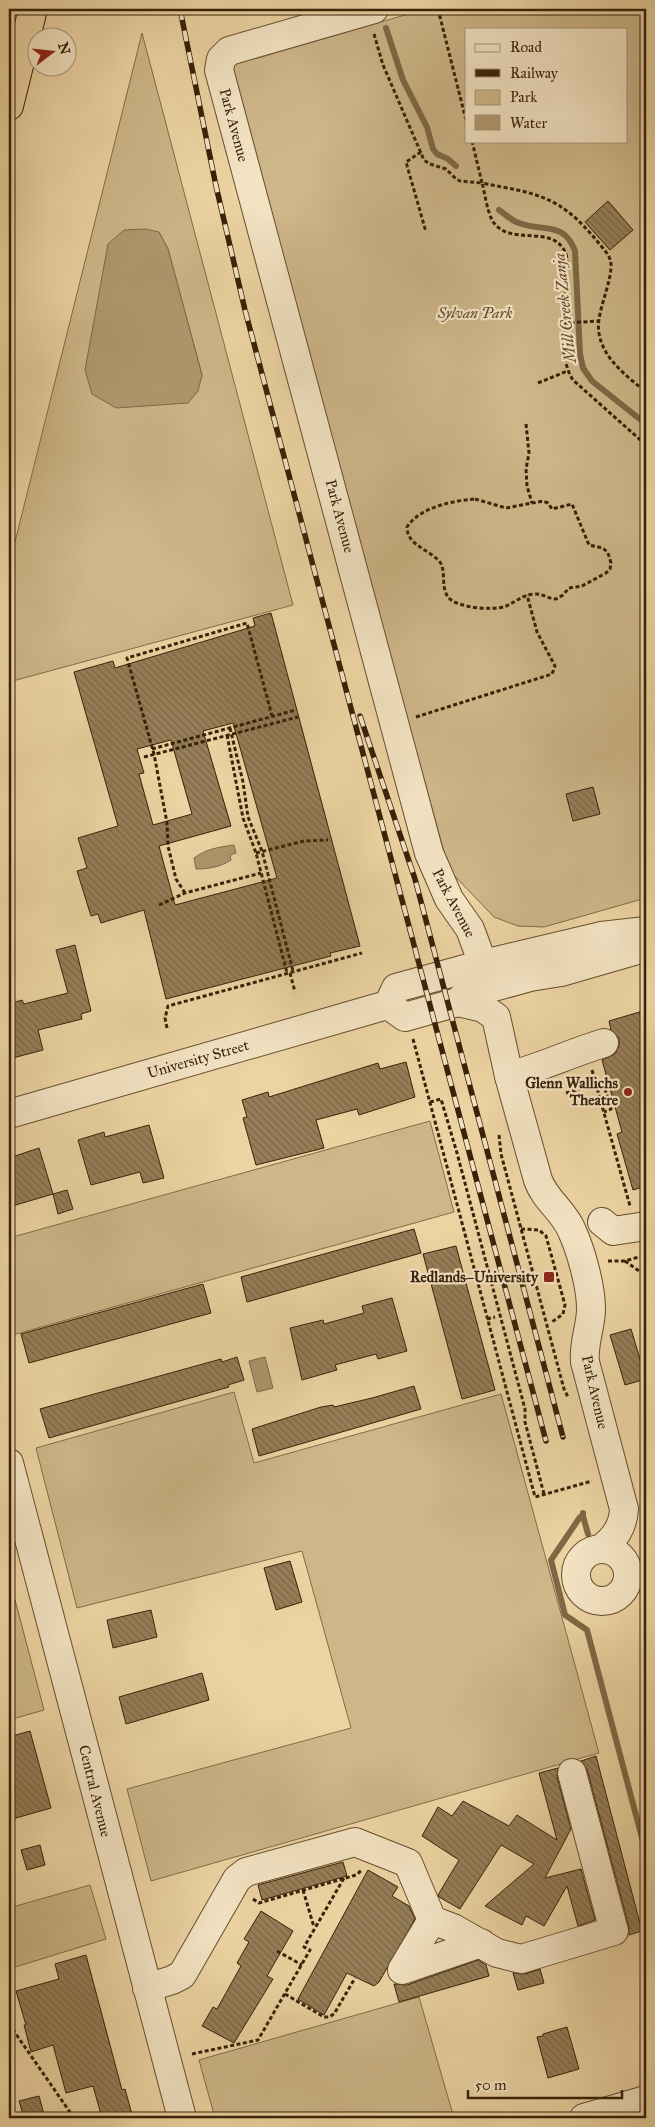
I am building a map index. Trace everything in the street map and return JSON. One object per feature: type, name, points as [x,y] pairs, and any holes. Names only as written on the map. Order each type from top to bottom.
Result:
[{"type":"highway","points":[[9,106],[34,9]]},
{"type":"street","name":"Park Avenue","points":[[371,10],[229,51],[221,59],[219,70],[429,853],[449,899],[470,930],[483,964]]},
{"type":"street","points":[[646,931],[601,936],[483,964],[396,988],[388,1005],[405,1017],[458,1002],[464,995],[530,977],[561,972],[637,950],[646,945]]},
{"type":"street","name":"Park Avenue","points":[[458,1002],[484,1008],[496,1017],[509,1076],[539,1185],[572,1230],[590,1293],[591,1308],[584,1347],[585,1362],[624,1509],[622,1524],[615,1538],[601,1549]]},
{"type":"street","name":"University Street","points":[[9,1114],[388,1005]]},
{"type":"street","points":[[509,1076],[557,1061],[571,1053],[595,1046]]},
{"type":"street","points":[[602,1222],[613,1231],[641,1227]]},
{"type":"street","name":"Central Avenue","points":[[9,1463],[182,2118]]},
{"type":"street","points":[[147,1988],[172,1980],[182,1974],[237,1879],[246,1872],[354,1842],[408,1863],[432,1920],[453,1928],[497,1953],[521,1958],[614,1931],[572,1773]]},
{"type":"street","points":[[432,1920],[402,1970],[481,1944]]},
{"type":"street","points":[[584,2118],[645,2106]]},
{"type":"path","points":[[438,9],[465,116]]},
{"type":"path","points":[[371,10],[383,65],[424,160],[446,169],[460,182],[482,183],[537,194],[564,207],[585,227],[609,256],[612,266],[598,321],[606,352],[615,367],[646,392]]},
{"type":"path","points":[[472,142],[492,220],[509,234],[552,238],[559,242],[566,252],[564,359],[567,371],[573,380],[646,444]]},
{"type":"path","points":[[421,152],[406,162],[426,232]]},
{"type":"path","points":[[564,323],[598,321]]},
{"type":"path","points":[[538,384],[567,371]]},
{"type":"path","points":[[526,424],[529,453],[526,478],[532,503]]},
{"type":"path","points":[[475,499],[506,508],[543,500],[552,509],[572,504],[589,545],[603,548],[608,553],[611,563],[606,573],[582,586],[569,588],[556,599],[536,594],[527,595],[503,607],[467,607],[457,604],[449,599],[445,591],[441,563],[430,552],[411,541],[407,534],[407,527],[418,515],[461,501],[475,499]]},
{"type":"path","points":[[426,714],[552,674],[555,666],[537,632],[527,595]]},
{"type":"path","points":[[185,893],[176,879],[168,846],[167,822],[154,754],[127,658],[247,623],[272,716]]},
{"type":"path","points":[[152,749],[296,710]]},
{"type":"path","points":[[144,757],[298,717]]},
{"type":"path","points":[[230,728],[243,818],[256,853],[295,992]]},
{"type":"path","points":[[230,735],[248,817],[262,851],[290,973]]},
{"type":"path","points":[[256,853],[304,841],[328,840]]},
{"type":"path","points":[[160,905],[185,893],[261,874]]},
{"type":"path","points":[[167,1028],[165,1018],[168,1006],[362,954]]},
{"type":"path","points":[[413,1038],[535,1497],[593,1481]]},
{"type":"path","points":[[595,1046],[596,1084],[641,1227]]},
{"type":"path","points":[[566,1093],[604,1082],[611,1109],[604,1112]]},
{"type":"path","points":[[430,1102],[441,1099],[457,1153],[525,1409],[525,1422],[544,1494]]},
{"type":"path","points":[[499,1135],[501,1154],[564,1390],[571,1402]]},
{"type":"path","points":[[521,1229],[539,1230],[546,1236],[566,1305],[563,1314],[552,1322]]},
{"type":"path","points":[[606,1261],[625,1261],[646,1255]]},
{"type":"path","points":[[625,1261],[646,1276]]},
{"type":"path","points":[[487,1319],[494,1317]]},
{"type":"path","points":[[246,1894],[259,1903],[344,1878],[356,1874],[363,1869]]},
{"type":"path","points":[[192,2054],[258,2040],[310,1950],[304,1947],[344,1878]]},
{"type":"path","points":[[303,1890],[314,1928]]},
{"type":"path","points":[[277,1952],[302,1965]]},
{"type":"path","points":[[285,1994],[324,2017],[329,2017],[334,2014],[355,1978]]},
{"type":"path","points":[[9,2024],[74,2118]]},
{"type":"green space","name":"Sylvan Park","points":[[426,9],[646,9],[646,898],[544,927],[518,926],[494,917],[449,870],[230,74],[234,64]]},
{"type":"green space","points":[[142,33],[293,605],[9,682],[9,566]],"holes":[[[159,232],[168,249],[202,375]]]},
{"type":"green space","points":[[430,1121],[454,1212],[9,1336],[9,1238]]},
{"type":"green space","points":[[234,1392],[254,1463],[501,1394],[599,1753],[151,1881],[127,1789],[351,1728],[302,1551],[77,1608],[36,1448]]},
{"type":"green space","points":[[9,1577],[44,1710],[9,1720]]},
{"type":"green space","points":[[90,1885],[106,1939],[9,1969],[9,1908]]},
{"type":"green space","points":[[419,1997],[454,2118],[215,2118],[199,2060]]},
{"type":"water","points":[[145,229],[159,232],[168,249],[202,375],[198,391],[188,403],[116,408],[92,394],[85,370],[108,244],[124,230]]},
{"type":"water","points":[[234,845],[236,853],[230,855],[231,860],[214,867],[196,869],[194,858],[203,852]]},
{"type":"water","points":[[265,1357],[273,1388],[257,1392],[249,1361]]},
{"type":"building","points":[[608,201],[633,230],[610,250],[585,222]]},
{"type":"building","points":[[271,613],[360,946],[330,953],[331,956],[166,999],[144,910],[101,923],[98,914],[91,916],[77,871],[87,868],[78,838],[118,826],[74,672],[113,661],[115,668],[255,626],[253,618]],"holes":[[[233,723],[277,878],[175,905],[159,846],[231,826],[203,731]],[[171,740],[192,814],[153,825],[139,774],[144,773],[137,749]]]},
{"type":"building","points":[[593,787],[600,814],[573,821],[566,794]]},
{"type":"building","points":[[75,945],[91,1011],[81,1014],[82,1019],[38,1030],[43,1050],[9,1059],[9,1004],[22,1000],[24,1004],[68,993],[56,950]]},
{"type":"building","name":"Glenn Wallichs Theatre","points":[[643,1011],[646,1021],[646,1186],[633,1190],[617,1134],[622,1132],[602,1060],[615,1054],[619,1046],[619,1038],[611,1030],[609,1021]]},
{"type":"building","points":[[406,1062],[415,1097],[359,1115],[357,1109],[316,1120],[324,1148],[256,1165],[243,1118],[247,1117],[242,1100],[268,1092],[269,1097],[378,1063],[380,1069]]},
{"type":"building","points":[[149,1125],[164,1178],[143,1183],[140,1172],[91,1185],[78,1140],[104,1132],[105,1137]]},
{"type":"building","points":[[39,1148],[53,1194],[9,1207],[9,1158]]},
{"type":"building","points":[[67,1190],[73,1209],[58,1214],[53,1194]]},
{"type":"building","points":[[414,1229],[421,1253],[247,1302],[241,1277]]},
{"type":"building","points":[[456,1246],[495,1390],[462,1399],[423,1254]]},
{"type":"building","points":[[203,1284],[211,1313],[29,1363],[21,1334]]},
{"type":"building","points":[[392,1298],[407,1351],[378,1359],[376,1354],[335,1365],[337,1370],[302,1380],[290,1328],[323,1320],[324,1324],[364,1313],[362,1306]]},
{"type":"building","points":[[631,1329],[646,1379],[625,1385],[610,1335]]},
{"type":"building","points":[[237,1357],[244,1380],[228,1385],[229,1387],[49,1438],[40,1409],[221,1359],[222,1362]]},
{"type":"building","points":[[414,1386],[421,1409],[259,1456],[252,1429],[321,1407],[333,1405],[334,1407]]},
{"type":"building","points":[[290,1561],[302,1602],[276,1610],[264,1568]]},
{"type":"building","points":[[151,1610],[157,1637],[113,1648],[107,1620]]},
{"type":"building","points":[[202,1673],[209,1700],[126,1724],[119,1697]]},
{"type":"building","points":[[30,1731],[51,1808],[9,1820],[9,1737]]},
{"type":"building","points":[[596,1756],[642,1931],[629,1935],[629,1927],[587,1769],[581,1761]]},
{"type":"building","points":[[558,1768],[557,1777],[571,1829],[545,1878],[581,1869],[595,1920],[578,1926],[567,1886],[544,1926],[526,1916],[522,1925],[485,1906],[534,1864],[501,1845],[460,1909],[439,1897],[438,1895],[459,1860],[422,1836],[438,1807],[452,1816],[463,1801],[509,1826],[517,1815],[557,1840],[539,1773]]},
{"type":"building","points":[[40,1845],[45,1865],[27,1870],[21,1850]]},
{"type":"building","points":[[343,1862],[347,1876],[262,1900],[258,1885]]},
{"type":"building","points":[[368,1870],[398,1887],[392,1896],[409,1906],[415,1919],[379,1982],[374,1986],[347,1973],[324,2015],[298,1999]]},
{"type":"building","points":[[261,1911],[293,1931],[267,1976],[273,1979],[234,2043],[202,2026],[213,2007],[217,2009],[241,1966],[237,1963],[249,1942],[244,1939]]},
{"type":"building","points":[[86,1955],[122,2090],[125,2089],[133,2118],[102,2118],[93,2086],[66,2093],[53,2045],[31,2052],[24,2025],[26,2025],[16,1991],[59,1979],[55,1964]]},
{"type":"building","points":[[478,1960],[486,1965],[489,1976],[399,2002],[394,1984],[407,1985]]},
{"type":"building","points":[[540,1969],[544,1983],[518,1990],[513,1973],[525,1974]]},
{"type":"building","points":[[567,2027],[579,2069],[548,2078],[537,2037]]},
{"type":"building","points":[[39,2096],[45,2118],[24,2118],[19,2101]]},
{"type":"waterway","name":"Mill Creek Zanja","points":[[386,28],[403,80],[427,127],[433,149],[437,154],[448,159],[456,166]]},
{"type":"waterway","name":"Mill Creek Zanja","points":[[499,210],[519,223],[559,231],[570,242],[575,251],[580,354],[583,368],[592,381],[646,424]]},
{"type":"waterway","points":[[583,1513],[583,1516],[580,1517],[551,1560],[565,1615],[587,1630],[646,1853]]},
{"type":"waterway","points":[[583,1516],[588,1534]]},
{"type":"railway","points":[[180,9],[216,186],[245,310],[546,1441]]},
{"type":"railway","points":[[360,716],[415,879],[563,1437]]},
{"type":"place","name":"Glenn Wallichs Theatre","points":[[628,1092]]},
{"type":"place","name":"Redlands–University","points":[[549,1277]]}]
